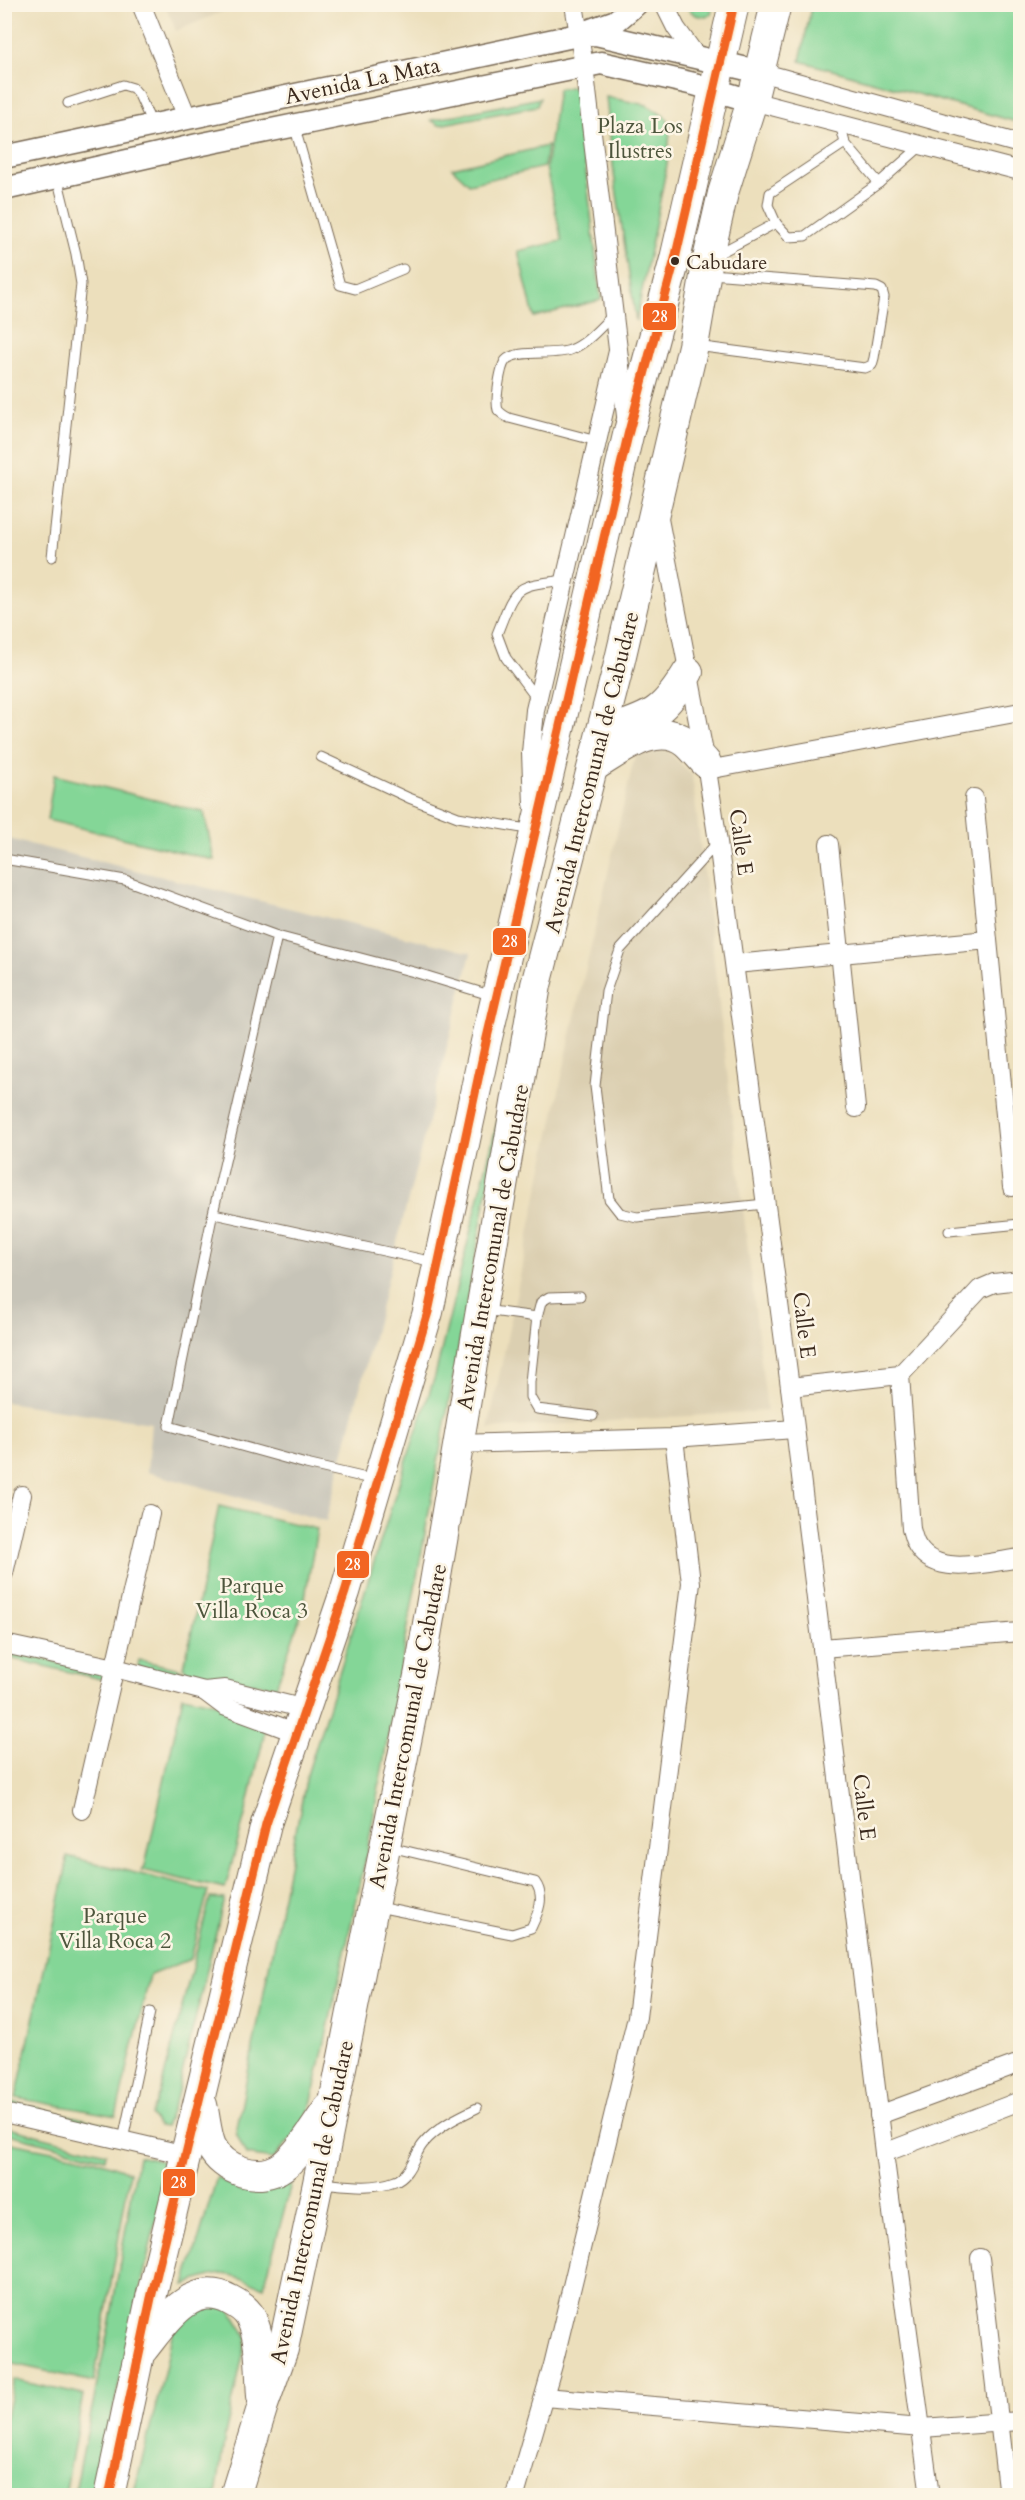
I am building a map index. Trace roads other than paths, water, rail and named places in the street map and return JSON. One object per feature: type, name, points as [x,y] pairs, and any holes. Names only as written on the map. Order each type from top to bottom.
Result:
[{"type":"highway","name":"Avenida Intercomunal de Cabudare","points":[[109,2496],[186,2155],[266,1824],[345,1592],[428,1312],[534,833],[628,435],[675,259],[710,69],[734,4]]},
{"type":"highway","name":"Avenida Intercomunal de Cabudare","points":[[235,2496],[283,2349],[420,1671],[536,985],[603,732],[693,346],[723,193],[752,101],[776,4]]},
{"type":"highway","points":[[603,732],[646,719],[656,712],[677,690],[688,672]]},
{"type":"highway","points":[[594,766],[644,736],[667,735],[685,742],[707,767]]},
{"type":"highway","points":[[201,2096],[211,2146],[232,2168],[252,2176],[282,2167],[294,2155],[332,2105]]},
{"type":"highway","points":[[140,2353],[174,2310],[196,2296],[221,2295],[239,2305],[251,2318],[256,2334],[263,2405]]},
{"type":"street","points":[[141,4],[187,117]]},
{"type":"street","points":[[574,4],[584,66],[628,435]]},
{"type":"street","points":[[578,35],[616,21],[636,4]]},
{"type":"street","points":[[664,4],[676,28],[710,69],[752,101],[1020,171]]},
{"type":"street","name":"Avenida La Mata","points":[[4,157],[578,35],[596,34],[710,69]]},
{"type":"street","name":"Avenida La Mata","points":[[4,189],[601,63],[710,69]]},
{"type":"street","points":[[710,69],[760,72],[1020,144]]},
{"type":"street","points":[[534,833],[531,753],[537,699],[618,351]]},
{"type":"street","name":"Calle E","points":[[656,506],[707,767],[735,964],[790,1387],[879,2115],[930,2496]]},
{"type":"street","points":[[707,767],[1020,712]]},
{"type":"street","points":[[974,798],[1012,1187]]},
{"type":"street","points":[[829,844],[842,954],[855,1108]]},
{"type":"street","points":[[735,964],[988,940]]},
{"type":"street","points":[[790,1387],[900,1375],[980,1289],[994,1283],[1020,1280]]},
{"type":"street","points":[[900,1375],[911,1529],[918,1547],[933,1562],[950,1567],[1020,1558]]},
{"type":"street","points":[[458,1444],[674,1438],[794,1429]]},
{"type":"street","points":[[515,2496],[544,2397],[637,2017],[691,1583],[674,1438]]},
{"type":"street","points":[[4,1573],[22,1495]]},
{"type":"street","points":[[82,1810],[150,1514]]},
{"type":"street","points":[[822,1648],[1020,1632]]},
{"type":"street","points":[[4,1644],[204,1690],[225,1689],[301,1721]]},
{"type":"street","points":[[204,1690],[224,1706],[301,1721]]},
{"type":"street","points":[[879,2115],[1020,2063]]},
{"type":"street","points":[[884,2153],[1020,2102]]},
{"type":"street","points":[[4,2113],[186,2155]]},
{"type":"street","points":[[980,2258],[1008,2496]]},
{"type":"street","points":[[544,2397],[922,2428],[1020,2421]]},
{"type":"lane","points":[[68,103],[123,85],[133,88],[139,95],[152,124]]},
{"type":"lane","points":[[840,124],[844,143],[879,183]]},
{"type":"lane","points":[[294,126],[340,285],[355,289],[403,269]]},
{"type":"lane","points":[[844,143],[770,193],[768,205],[776,223],[789,237],[805,236],[879,183],[922,145]]},
{"type":"lane","points":[[52,557],[81,284],[57,177]]},
{"type":"lane","points":[[707,266],[776,223]]},
{"type":"lane","points":[[693,346],[865,368],[872,365],[874,358],[884,297],[882,290],[876,287],[707,266]]},
{"type":"lane","points":[[597,441],[509,418],[502,415],[497,408],[496,399],[503,365],[507,359],[514,355],[572,350],[614,314]]},
{"type":"lane","points":[[537,699],[506,658],[496,634],[509,602],[518,591],[530,584],[565,580]]},
{"type":"lane","points":[[321,757],[458,818],[534,833]]},
{"type":"lane","points":[[718,842],[620,950],[606,992],[595,1086],[609,1199],[620,1213],[637,1217],[765,1204]]},
{"type":"lane","points":[[4,859],[125,879],[277,936],[414,972],[497,998]]},
{"type":"lane","points":[[277,936],[213,1214],[169,1426],[306,1464],[378,1481]]},
{"type":"lane","points":[[213,1214],[439,1263]]},
{"type":"lane","points":[[949,1231],[1020,1224]]},
{"type":"lane","points":[[580,1296],[549,1297],[541,1302],[537,1317],[530,1397],[537,1409],[593,1416]]},
{"type":"lane","points":[[481,1310],[537,1317]]},
{"type":"lane","points":[[372,1906],[512,1934],[531,1928],[540,1907],[539,1888],[535,1882],[385,1846]]},
{"type":"lane","points":[[123,2140],[150,2012]]},
{"type":"lane","points":[[318,2183],[362,2187],[397,2181],[409,2168],[423,2144],[450,2121],[477,2108]]},
{"type":"place","name":"Cabudare","points":[[675,261]]},
{"type":"park label","name":"Plaza Los Ilustres","points":[[640,138]]},
{"type":"park label","name":"Parque Villa Roca 3","points":[[252,1598]]},
{"type":"park label","name":"Parque Villa Roca 2","points":[[115,1928]]}]
